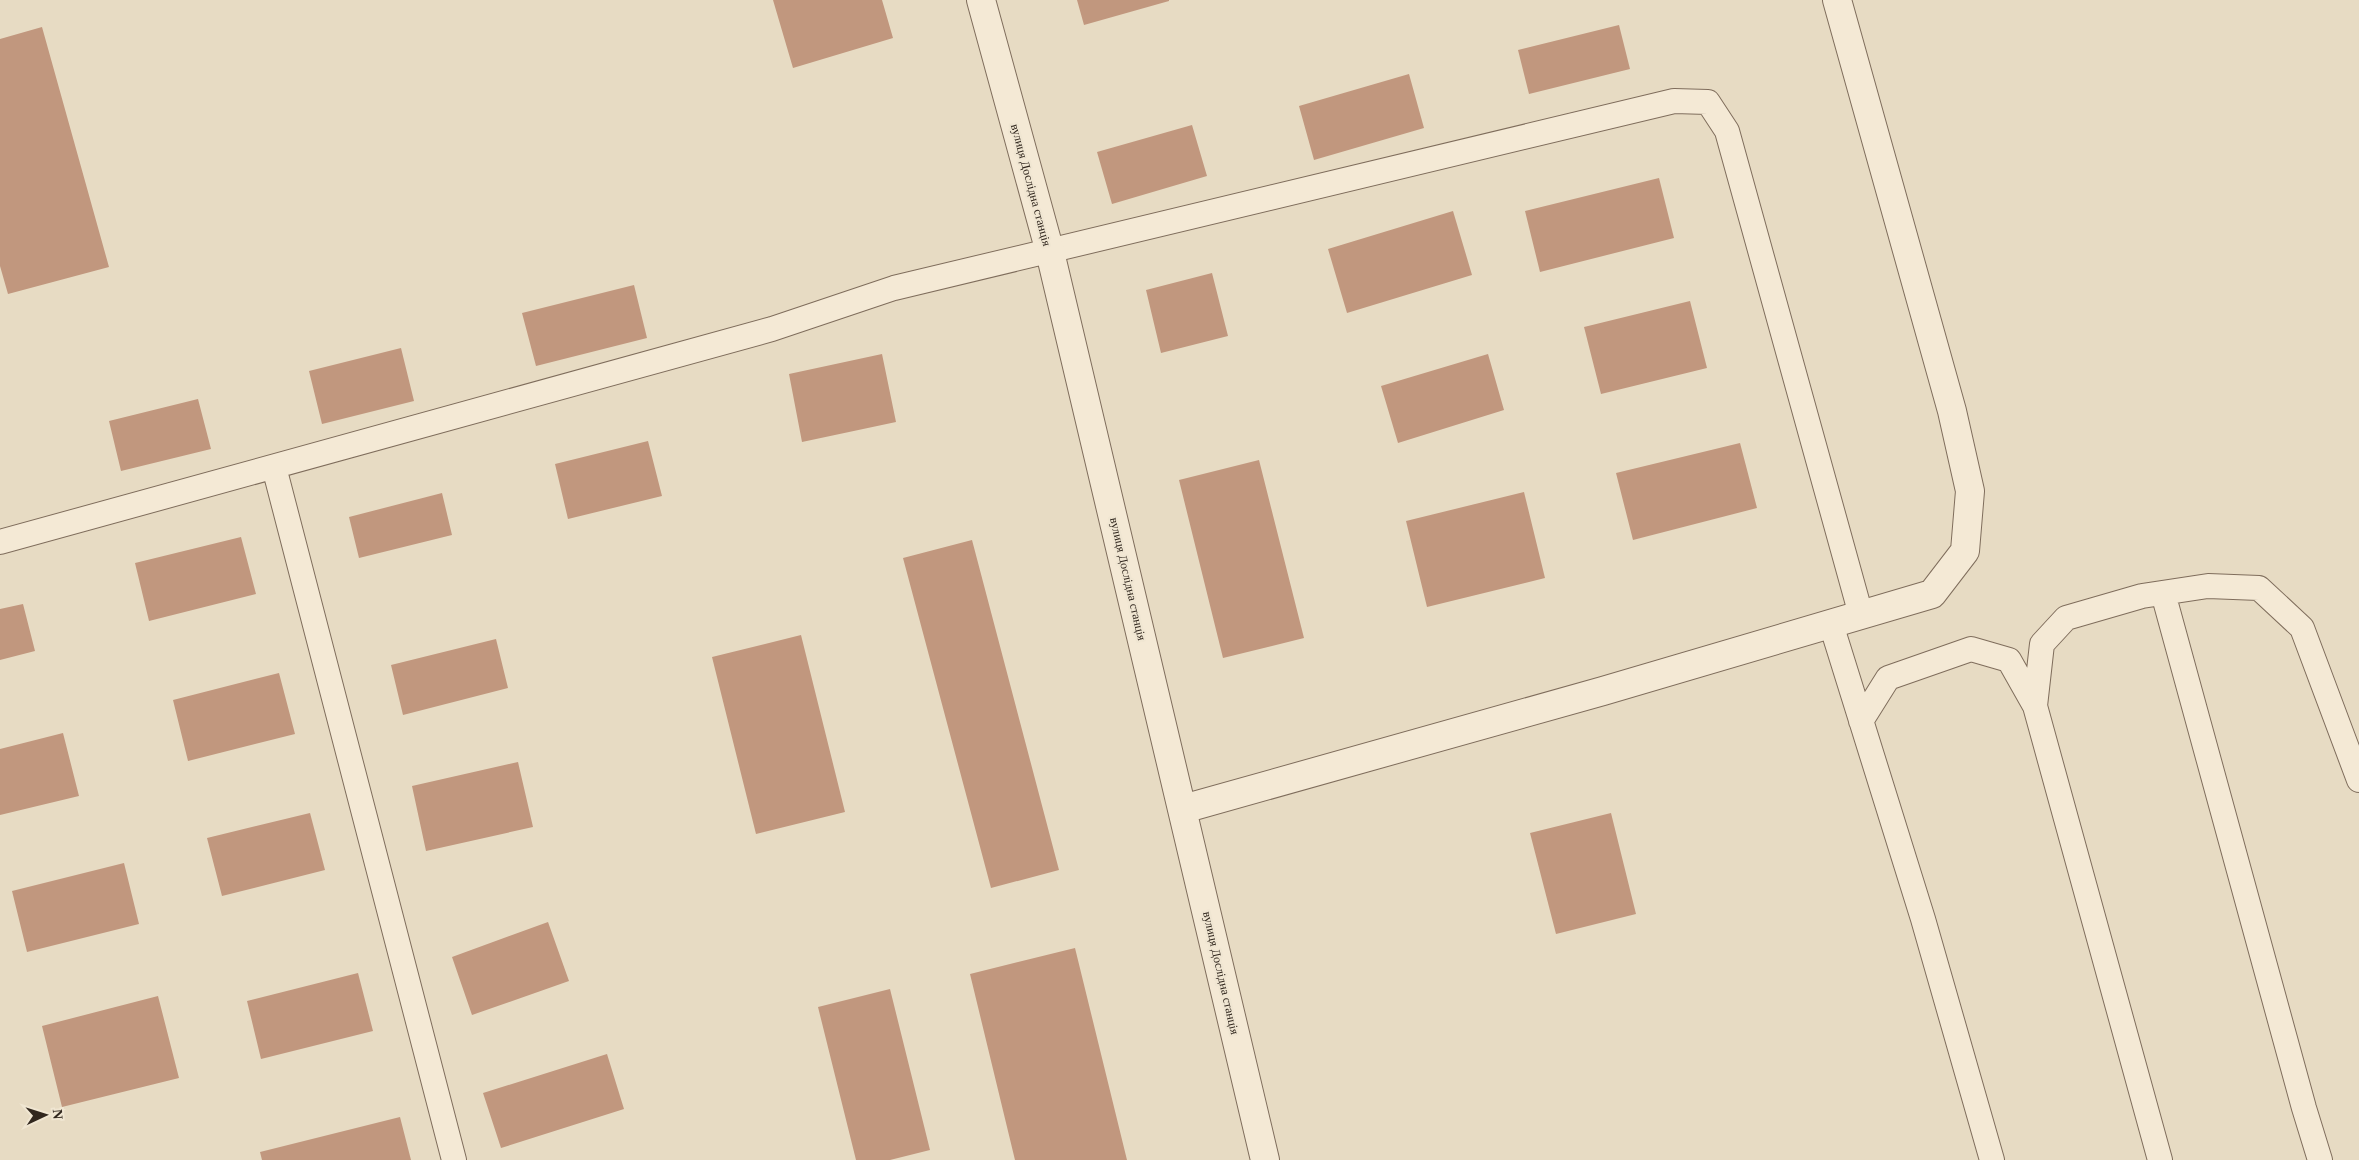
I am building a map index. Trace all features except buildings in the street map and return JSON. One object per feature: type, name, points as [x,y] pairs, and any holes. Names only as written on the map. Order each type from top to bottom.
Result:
[{"type":"street","name":"вулиця Дослідна станція","points":[[981,0],[1050,252],[1265,1160]]},
{"type":"street","points":[[1183,809],[1861,616],[1932,594],[1965,551],[1970,491],[1952,411],[1837,0]]},
{"type":"lane","points":[[0,542],[274,468],[772,328],[894,288],[1674,101],[1708,102],[1727,131],[1861,616]]},
{"type":"lane","points":[[274,468],[454,1160]]},
{"type":"lane","points":[[2035,706],[2042,644],[2066,618],[2142,596],[2208,586],[2259,588],[2302,628],[2359,780]]},
{"type":"lane","points":[[2163,593],[2304,1108],[2320,1160]]},
{"type":"lane","points":[[1831,624],[1923,919],[1992,1160]]},
{"type":"lane","points":[[1861,721],[1888,678],[1971,649],[2009,660],[2035,706],[2160,1160]]}]
